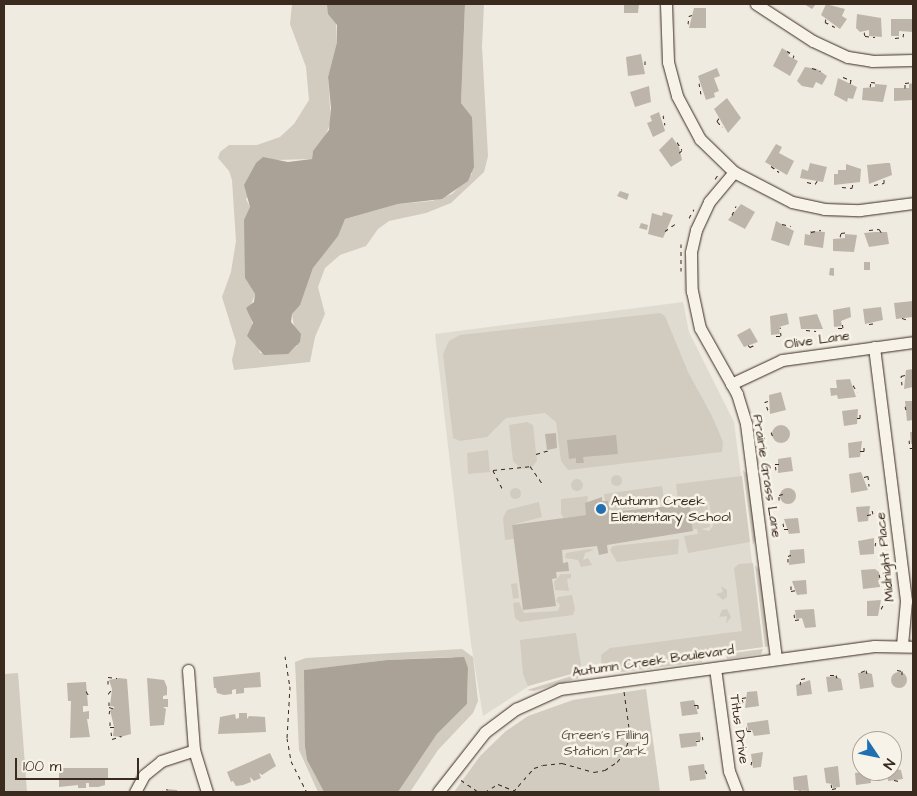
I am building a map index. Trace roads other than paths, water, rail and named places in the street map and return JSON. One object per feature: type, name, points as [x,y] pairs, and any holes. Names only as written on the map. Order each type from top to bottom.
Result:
[{"type":"street","points":[[666,4],[668,62],[677,96],[700,139],[734,172],[792,202],[824,209],[860,210],[913,203]]},
{"type":"street","points":[[756,4],[813,42],[848,56],[872,61],[913,60]]},
{"type":"street","name":"Prairie Grass Lane","points":[[734,172],[702,214],[693,241],[691,262],[700,328],[731,384],[746,424],[776,658]]},
{"type":"street","name":"Olive Lane","points":[[731,384],[782,360],[913,342]]},
{"type":"street","name":"Midnight Place","points":[[874,347],[906,601],[908,646]]},
{"type":"street","name":"Autumn Creek Boulevard","points":[[438,792],[464,755],[485,732],[534,699],[575,685],[715,668],[776,658],[908,646]]},
{"type":"street","name":"Titus Drive","points":[[715,668],[729,771],[737,792]]},
{"type":"street","points":[[188,670],[194,750],[207,792]]},
{"type":"street","points":[[135,792],[144,775],[161,761],[194,750]]},
{"type":"place","name":"Autumn Creek Elementary School","points":[[601,509]]},
{"type":"park label","name":"Green's Filling Station Park","points":[[605,744]]}]
